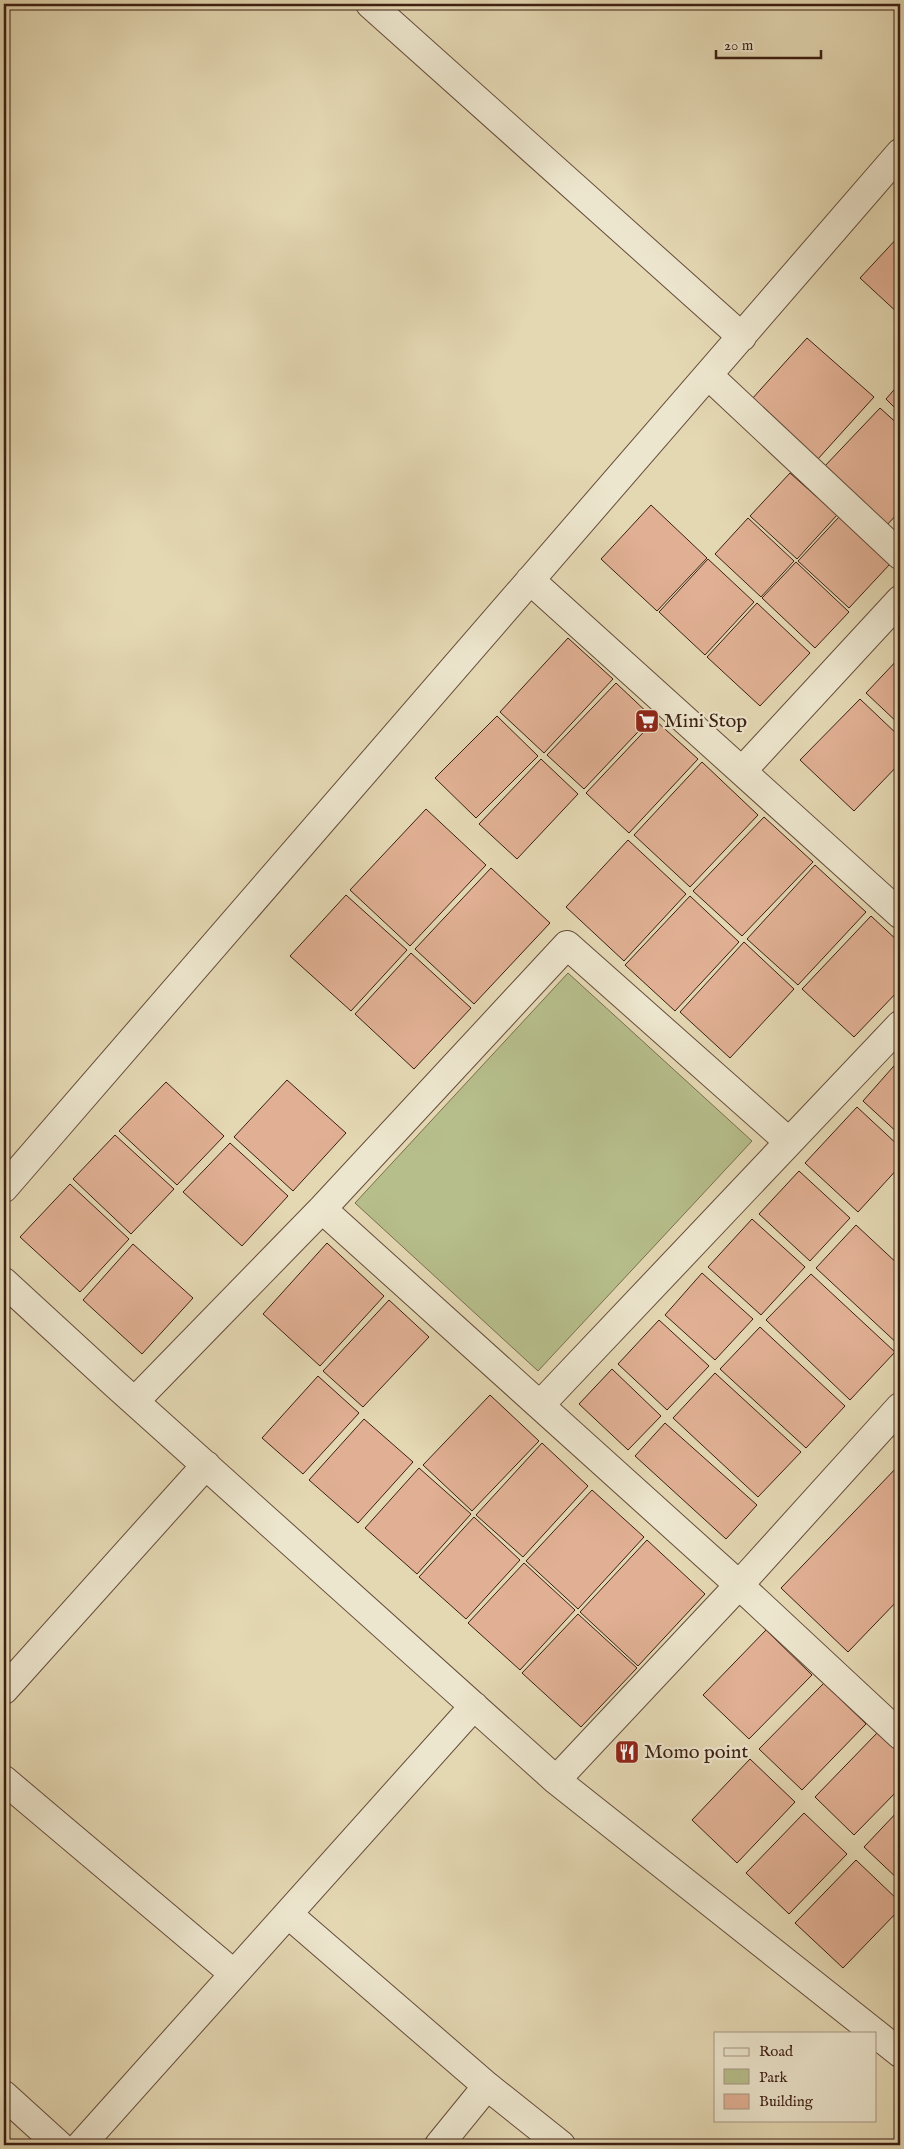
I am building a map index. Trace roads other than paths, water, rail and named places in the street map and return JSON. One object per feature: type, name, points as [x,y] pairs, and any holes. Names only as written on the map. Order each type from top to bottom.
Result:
[{"type":"street","points":[[370,4],[742,336]]},
{"type":"street","points":[[4,1188],[900,154]]},
{"type":"street","points":[[708,375],[899,552]]},
{"type":"street","points":[[530,580],[900,914]]},
{"type":"street","points":[[742,771],[900,600]]},
{"type":"street","points":[[135,1402],[322,1210],[567,945],[789,1142]]},
{"type":"street","points":[[540,1405],[900,1025]]},
{"type":"street","points":[[322,1210],[540,1405],[900,1735]]},
{"type":"street","points":[[7,1290],[206,1465],[556,1780],[874,2032]]},
{"type":"street","points":[[556,1780],[739,1586],[900,1406]]},
{"type":"street","points":[[4,1690],[206,1465]]},
{"type":"street","points":[[81,2145],[474,1706]]},
{"type":"street","points":[[4,1780],[234,1974]]},
{"type":"street","points":[[288,1914],[487,2086],[561,2145]]},
{"type":"street","points":[[876,2034],[900,2053]]},
{"type":"street","points":[[439,2145],[487,2086]]},
{"type":"street","points":[[4,2094],[59,2145]]},
{"type":"place","name":"Mini Stop","points":[[647,721]]},
{"type":"place","name":"Momo point","points":[[627,1752]]}]
